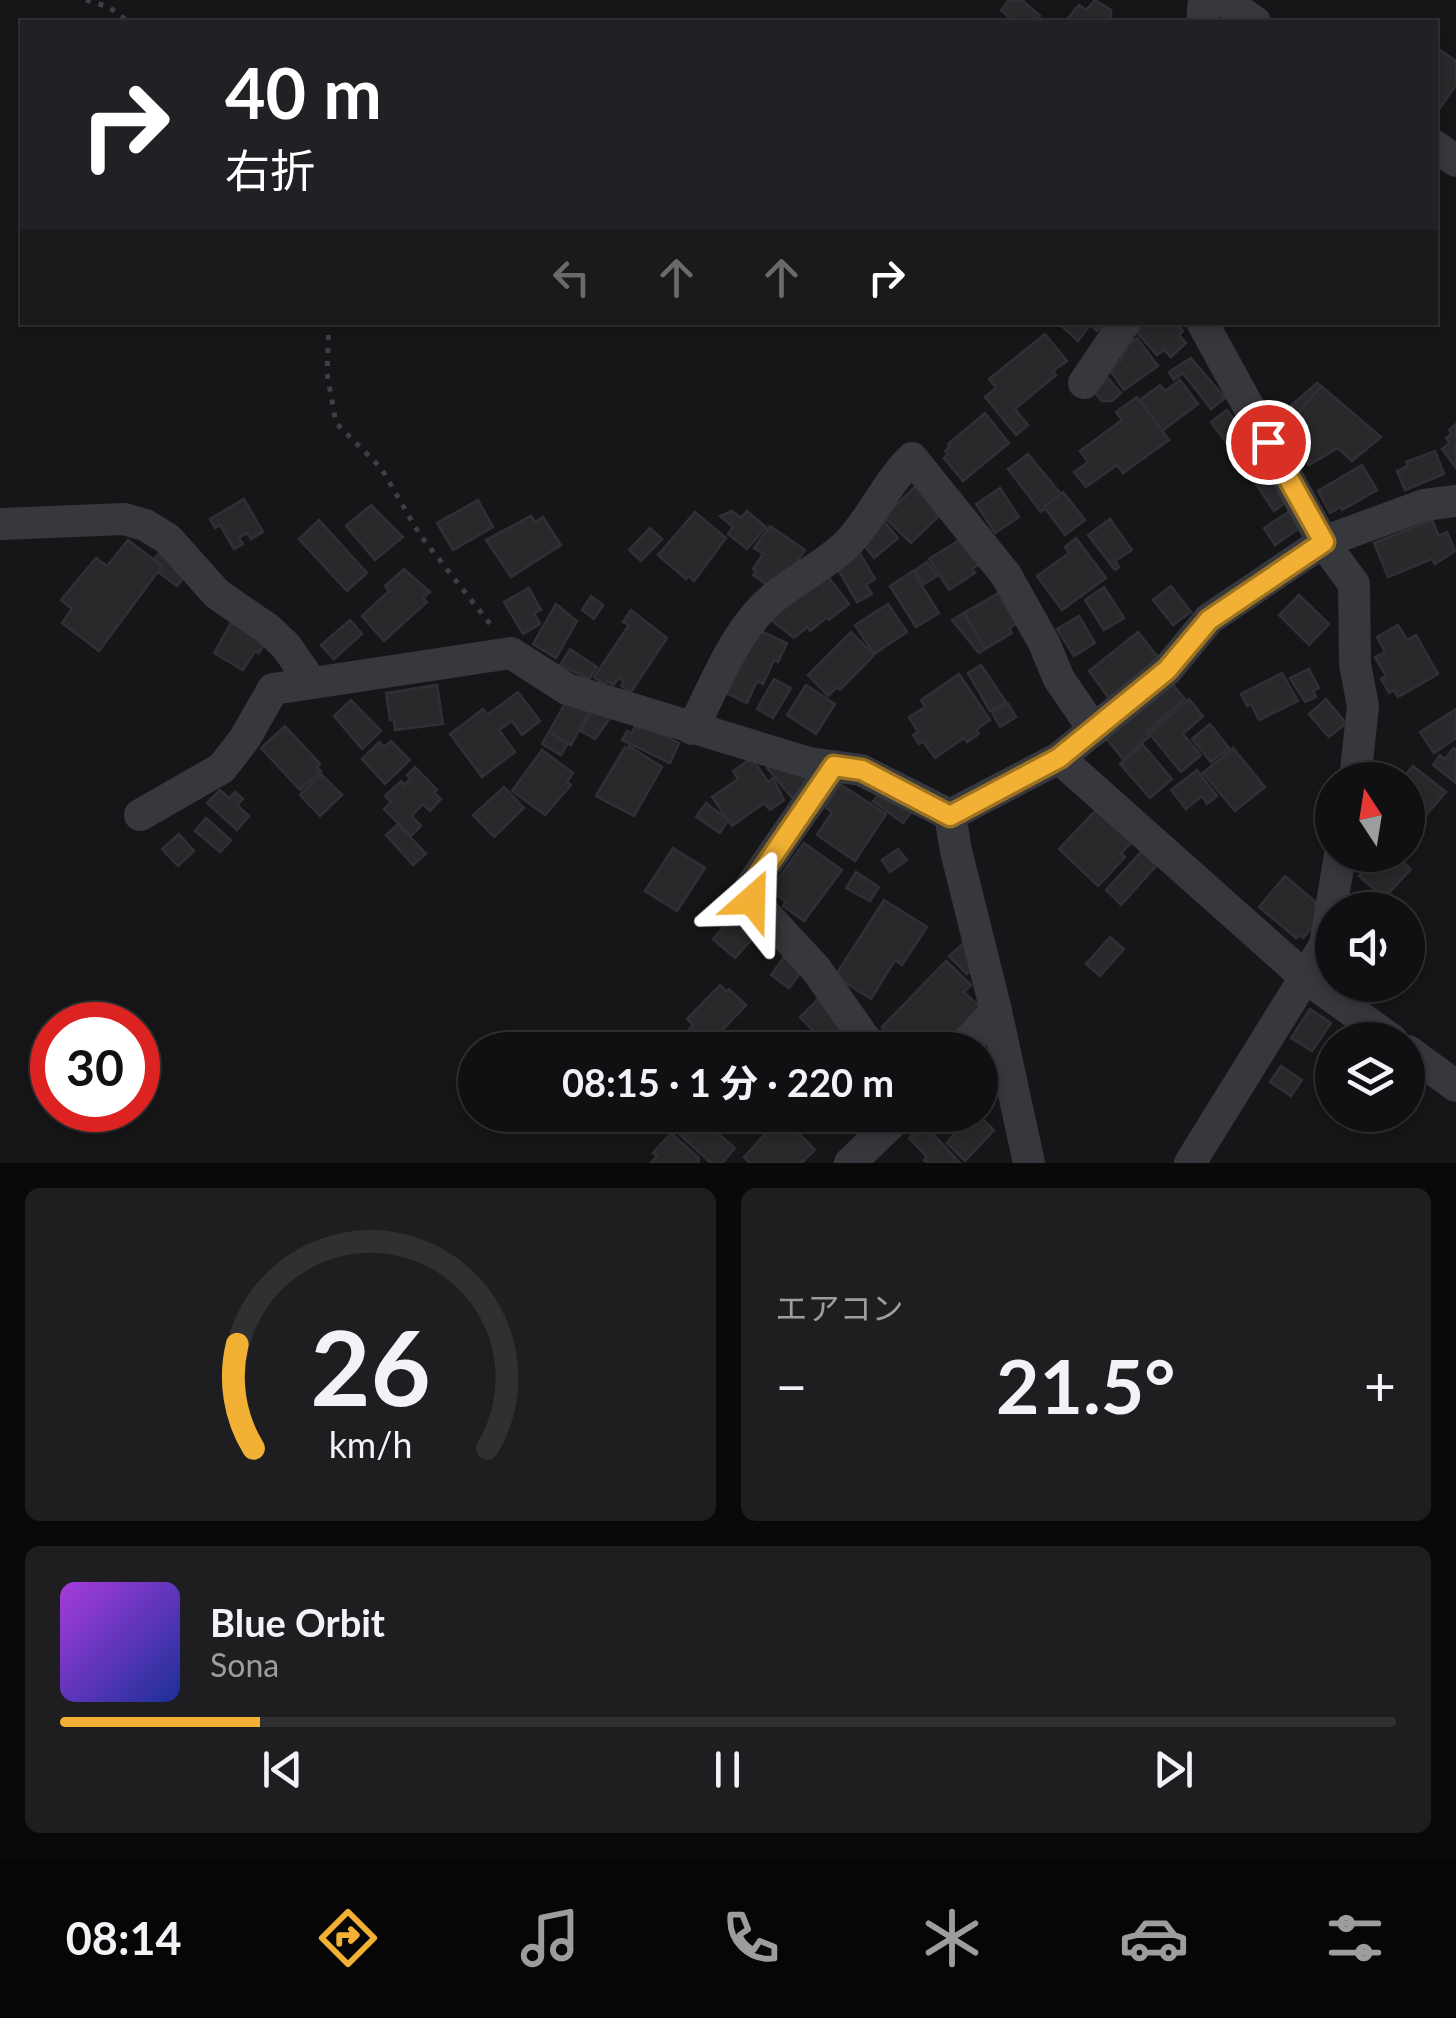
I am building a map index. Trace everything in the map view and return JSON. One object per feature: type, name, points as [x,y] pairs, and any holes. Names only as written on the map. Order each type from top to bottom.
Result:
[{"type":"street","points":[[1222,0],[1252,20]]},
{"type":"street","points":[[1084,383],[1123,325]]},
{"type":"street","points":[[1204,325],[1324,542],[1354,584],[1356,664],[1363,706],[1356,762]]},
{"type":"street","points":[[692,729],[744,629],[772,599],[846,545],[880,504],[895,475],[912,458],[1006,574],[1059,679],[1094,730]]},
{"type":"street","points":[[950,816],[1059,758],[1167,670],[1209,620],[1324,542],[1424,504],[1456,501]]},
{"type":"street","points":[[0,524],[124,519],[145,525],[168,539],[217,594],[286,646],[311,682]]},
{"type":"street","points":[[140,816],[222,768],[273,690],[511,652],[567,688],[809,763],[862,770],[950,816]]},
{"type":"street","points":[[1059,758],[1305,977],[1367,1022]]},
{"type":"street","points":[[834,766],[752,886],[752,900],[816,970],[859,1032]]},
{"type":"street","points":[[950,816],[1030,1163]]},
{"type":"street","points":[[1190,1163],[1325,944],[1337,872]]},
{"type":"street","points":[[977,1032],[996,1012]]},
{"type":"street","points":[[1425,1063],[1456,1086]]},
{"type":"street","points":[[850,1163],[882,1132]]},
{"type":"path","points":[[86,0],[109,7],[125,20]]},
{"type":"path","points":[[329,325],[327,373],[336,423],[381,468],[420,535],[511,652]]},
{"type":"building","points":[[1009,0],[1022,0],[1040,16],[1037,20],[1006,20],[1009,17],[1001,10]]},
{"type":"building","points":[[1095,0],[1111,10],[1111,20],[1067,20],[1079,5],[1086,10]]},
{"type":"building","points":[[1438,48],[1456,61],[1456,85],[1438,111]]},
{"type":"building","points":[[1060,325],[1090,325],[1078,341]]},
{"type":"building","points":[[1177,325],[1186,343],[1171,357],[1164,350],[1157,355],[1133,328]]},
{"type":"building","points":[[1045,334],[1067,361],[1015,409],[1028,425],[1016,435],[985,397],[996,388],[989,379]]},
{"type":"building","points":[[1137,338],[1158,366],[1124,390],[1109,369],[1122,360],[1119,355],[1126,350],[1124,347]]},
{"type":"building","points":[[1191,358],[1225,398],[1211,409],[1183,373],[1174,380],[1169,372]]},
{"type":"building","points":[[1105,375],[1121,393],[1112,401],[1102,401],[1091,388]]},
{"type":"building","points":[[1180,380],[1198,404],[1162,431],[1140,400],[1160,385],[1165,391]]},
{"type":"building","points":[[1317,383],[1321,386],[1299,412],[1282,422],[1279,416]]},
{"type":"building","points":[[1321,386],[1381,437],[1352,461],[1338,448],[1309,465],[1282,422],[1299,412]]},
{"type":"building","points":[[1137,397],[1169,440],[1123,473],[1117,465],[1086,487],[1074,472],[1088,462],[1080,451],[1122,420],[1116,412]]},
{"type":"building","points":[[1227,410],[1267,464],[1251,476],[1211,422]]},
{"type":"building","points":[[985,413],[1009,443],[963,481],[944,458],[948,454],[945,451],[948,444]]},
{"type":"building","points":[[1456,424],[1456,468],[1442,449],[1450,443],[1446,438]]},
{"type":"building","points":[[1435,451],[1444,474],[1405,490],[1397,471],[1408,466],[1406,462]]},
{"type":"building","points":[[1028,454],[1061,494],[1041,512],[1008,469]]},
{"type":"building","points":[[1362,465],[1377,490],[1330,513],[1318,491]]},
{"type":"building","points":[[1273,473],[1291,499],[1274,511],[1256,484]]},
{"type":"building","points":[[924,478],[950,505],[911,543],[884,517]]},
{"type":"building","points":[[1000,488],[1019,517],[995,533],[976,504]]},
{"type":"building","points":[[1063,492],[1085,520],[1065,535],[1044,507]]},
{"type":"building","points":[[244,499],[263,532],[251,539],[247,533],[239,538],[243,544],[234,549],[220,525],[215,528],[210,519]]},
{"type":"building","points":[[478,500],[493,527],[453,550],[437,523]]},
{"type":"building","points":[[371,505],[403,537],[375,560],[346,526]]},
{"type":"building","points":[[732,511],[741,518],[747,511],[766,527],[747,549],[728,534],[733,527],[720,516]]},
{"type":"building","points":[[1290,511],[1301,527],[1275,545],[1264,528]]},
{"type":"building","points":[[695,512],[726,538],[694,581],[689,576],[686,579],[658,555]]},
{"type":"building","points":[[531,516],[535,522],[543,517],[561,545],[511,577],[486,540]]},
{"type":"building","points":[[882,519],[898,538],[874,558],[858,538]]},
{"type":"building","points":[[1110,519],[1132,550],[1115,561],[1119,567],[1115,570],[1088,535]]},
{"type":"building","points":[[319,520],[367,573],[347,591],[299,539]]},
{"type":"building","points":[[1432,520],[1439,536],[1447,532],[1455,551],[1435,564],[1432,559],[1388,577],[1374,543]]},
{"type":"building","points":[[770,526],[805,550],[776,591],[753,575],[763,554],[754,548]]},
{"type":"building","points":[[650,528],[662,539],[641,561],[629,550]]},
{"type":"building","points":[[966,536],[982,562],[972,569],[975,573],[949,590],[929,559]]},
{"type":"building","points":[[1076,538],[1106,578],[1062,610],[1037,576],[1069,553],[1065,547]]},
{"type":"building","points":[[128,540],[162,566],[99,651],[62,623],[72,609],[61,600],[96,558],[107,566]]},
{"type":"building","points":[[858,550],[875,579],[866,585],[872,594],[857,602],[836,566]]},
{"type":"building","points":[[158,554],[190,570],[177,586],[158,572],[162,566],[154,559]]},
{"type":"building","points":[[927,562],[937,576],[924,584],[915,570]]},
{"type":"building","points":[[404,569],[430,592],[423,598],[427,602],[384,641],[362,616],[389,591],[385,586]]},
{"type":"building","points":[[823,570],[849,604],[829,620],[826,618],[810,631],[807,627],[794,638],[766,616]]},
{"type":"building","points":[[913,571],[939,613],[916,627],[890,586]]},
{"type":"building","points":[[1171,586],[1191,612],[1173,625],[1153,600]]},
{"type":"building","points":[[1104,587],[1124,618],[1104,630],[1085,600]]},
{"type":"building","points":[[529,588],[541,610],[534,613],[540,624],[523,634],[504,602]]},
{"type":"building","points":[[1002,591],[1019,622],[1009,628],[1012,633],[985,649],[964,613]]},
{"type":"building","points":[[1299,595],[1329,624],[1309,645],[1279,615]]},
{"type":"building","points":[[591,596],[603,605],[594,619],[582,610]]},
{"type":"building","points":[[556,604],[577,621],[556,658],[533,644]]},
{"type":"building","points":[[888,604],[907,632],[874,654],[855,625]]},
{"type":"building","points":[[631,610],[667,638],[631,692],[621,686],[624,682],[619,678],[613,685],[607,681],[605,685],[594,677],[629,625],[623,622]]},
{"type":"building","points":[[964,613],[985,649],[979,653],[952,620]]},
{"type":"building","points":[[235,616],[269,636],[243,670],[214,653]]},
{"type":"building","points":[[1079,616],[1095,643],[1074,656],[1057,629]]},
{"type":"building","points":[[350,620],[362,634],[334,659],[321,645]]},
{"type":"building","points":[[1398,625],[1407,640],[1416,635],[1438,674],[1398,697],[1394,690],[1389,693],[1381,679],[1386,676],[1375,657],[1385,652],[1377,637]]},
{"type":"building","points":[[754,628],[787,643],[763,684],[757,681],[747,703],[724,692]]},
{"type":"building","points":[[851,632],[874,655],[840,690],[837,687],[828,696],[808,675]]},
{"type":"building","points":[[1138,632],[1161,661],[1111,701],[1089,671]]},
{"type":"building","points":[[570,649],[597,667],[589,679],[560,665]]},
{"type":"building","points":[[981,665],[1006,702],[990,711],[968,673]]},
{"type":"building","points":[[1309,669],[1319,688],[1313,691],[1316,697],[1305,702],[1290,678]]},
{"type":"building","points":[[1282,673],[1298,701],[1259,720],[1241,694]]},
{"type":"building","points":[[959,674],[990,720],[976,730],[979,734],[967,742],[964,738],[935,758],[923,741],[919,744],[913,735],[918,732],[909,717],[925,707],[921,700]]},
{"type":"building","points":[[774,679],[791,688],[773,718],[757,709]]},
{"type":"building","points":[[1172,684],[1185,699],[1147,731],[1150,736],[1123,759],[1105,737]]},
{"type":"building","points":[[437,685],[443,724],[395,730],[386,693]]},
{"type":"building","points":[[806,685],[835,704],[816,734],[787,715]]},
{"type":"building","points":[[518,692],[540,721],[522,735],[512,721],[499,730],[515,752],[482,777],[450,734],[483,709],[487,715]]},
{"type":"building","points":[[1189,699],[1203,716],[1183,734],[1201,755],[1181,772],[1149,733]]},
{"type":"building","points":[[1326,699],[1346,723],[1329,737],[1309,714]]},
{"type":"building","points":[[351,700],[381,731],[362,749],[334,716]]},
{"type":"building","points":[[567,700],[589,712],[571,745],[549,732]]},
{"type":"building","points":[[1008,703],[1016,717],[1000,727],[992,712]]},
{"type":"building","points":[[594,708],[610,718],[595,739],[581,731]]},
{"type":"building","points":[[1456,709],[1456,738],[1434,753],[1420,732]]},
{"type":"building","points":[[1210,724],[1229,748],[1211,762],[1192,739]]},
{"type":"building","points":[[642,725],[679,743],[670,763],[622,740],[627,731],[632,733],[635,726],[640,729]]},
{"type":"building","points":[[285,726],[320,764],[317,767],[321,771],[300,790],[261,748]]},
{"type":"building","points":[[549,732],[568,743],[561,755],[542,744]]},
{"type":"building","points":[[391,741],[410,760],[385,784],[362,759],[379,742],[384,747]]},
{"type":"building","points":[[1143,745],[1172,779],[1150,798],[1120,764]]},
{"type":"building","points":[[629,746],[662,767],[634,816],[596,796]]},
{"type":"building","points":[[1233,748],[1265,787],[1235,811],[1203,773]]},
{"type":"building","points":[[1454,748],[1456,783],[1433,765],[1440,755],[1445,759]]},
{"type":"building","points":[[542,750],[573,773],[567,782],[571,785],[545,815],[512,791]]},
{"type":"building","points":[[752,758],[768,782],[773,778],[784,800],[770,810],[764,803],[732,826],[712,797],[738,779],[733,771]]},
{"type":"building","points":[[776,761],[814,777],[793,799],[767,768]]},
{"type":"building","points":[[415,767],[441,799],[430,811],[423,804],[412,816],[421,826],[411,836],[384,809],[391,802],[385,796],[401,781],[404,785],[411,779],[407,775]]},
{"type":"building","points":[[1197,770],[1217,796],[1207,804],[1202,796],[1186,809],[1171,790]]},
{"type":"building","points":[[321,774],[342,795],[320,816],[300,795]]},
{"type":"building","points":[[1425,775],[1446,792],[1425,816]]},
{"type":"building","points":[[840,784],[886,814],[855,861],[817,835],[832,812],[825,807]]},
{"type":"building","points":[[504,787],[524,808],[494,837],[473,815]]},
{"type":"building","points":[[220,790],[229,798],[235,792],[243,799],[237,805],[249,816],[237,830],[207,803]]},
{"type":"building","points":[[884,790],[913,810],[903,823],[873,801]]},
{"type":"building","points":[[706,803],[728,820],[720,833],[696,817]]},
{"type":"building","points":[[1098,808],[1133,841],[1121,853],[1125,857],[1098,886],[1059,849]]},
{"type":"building","points":[[206,818],[231,840],[220,852],[195,831]]},
{"type":"building","points":[[398,824],[426,854],[413,865],[386,835]]},
{"type":"building","points":[[179,834],[194,851],[178,866],[162,849]]},
{"type":"building","points":[[804,843],[842,870],[804,921],[783,906],[786,902],[770,890]]},
{"type":"building","points":[[673,848],[705,868],[677,911],[645,891]]},
{"type":"building","points":[[898,849],[907,860],[890,872],[882,860]]},
{"type":"building","points":[[1142,851],[1157,865],[1121,905],[1106,890]]},
{"type":"building","points":[[856,872],[879,887],[870,901],[846,888]]},
{"type":"building","points":[[1363,872],[1408,872],[1390,892],[1377,892],[1359,876]]},
{"type":"building","points":[[1285,876],[1315,902],[1315,924],[1303,938],[1296,938],[1259,907]]},
{"type":"building","points":[[884,900],[927,927],[902,965],[895,960],[871,999],[835,976]]},
{"type":"building","points":[[729,920],[752,939],[735,958],[713,939]]},
{"type":"building","points":[[1110,937],[1124,949],[1100,976],[1086,964]]},
{"type":"building","points":[[966,941],[972,970],[967,974],[949,956]]},
{"type":"building","points":[[784,957],[802,971],[789,988],[771,975]]},
{"type":"building","points":[[946,961],[971,985],[964,992],[982,1009],[960,1032],[887,1032],[882,1027]]},
{"type":"building","points":[[720,985],[746,1005],[721,1032],[687,1032],[693,1025],[687,1019]]},
{"type":"building","points":[[818,999],[843,1026],[841,1032],[814,1032],[800,1017]]},
{"type":"building","points":[[1310,1009],[1330,1022],[1315,1022],[1312,1051],[1291,1038]]},
{"type":"building","points":[[1281,1066],[1302,1080],[1291,1096],[1270,1082]]},
{"type":"building","points":[[717,1132],[735,1148],[722,1163],[711,1163],[679,1134]]},
{"type":"building","points":[[767,1132],[798,1132],[815,1150],[801,1163],[749,1163],[744,1157]]},
{"type":"building","points":[[915,1132],[931,1132],[960,1163],[927,1163],[927,1157],[909,1138]]},
{"type":"building","points":[[956,1132],[992,1132],[965,1161],[947,1143]]},
{"type":"building","points":[[671,1133],[699,1158],[698,1163],[651,1163],[657,1156],[653,1153]]},
{"type":"route","points":[[752,900],[752,886],[834,766],[862,770],[950,816],[1059,758],[1167,670],[1209,620],[1324,542],[1268,442]]}]
